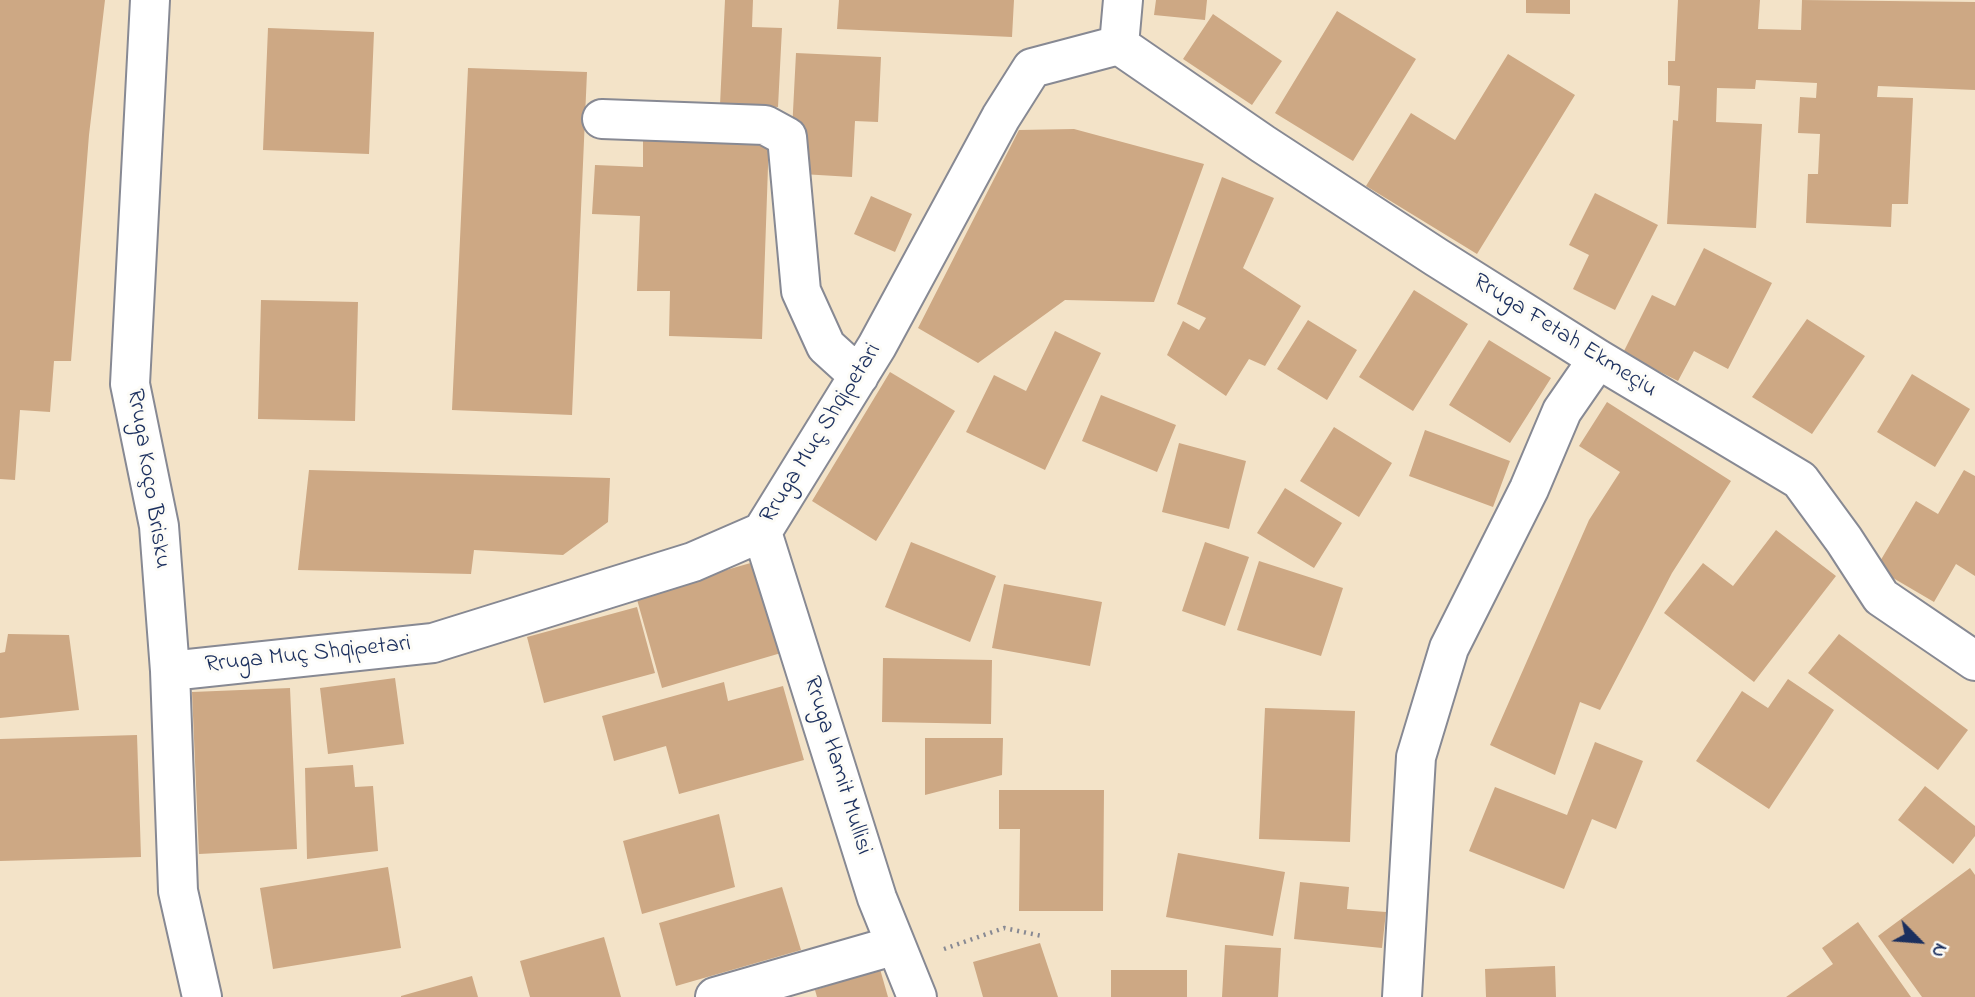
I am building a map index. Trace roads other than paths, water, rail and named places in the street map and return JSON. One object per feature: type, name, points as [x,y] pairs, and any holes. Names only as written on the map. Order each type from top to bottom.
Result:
[{"type":"street","name":"Rruga Koço Brisku","points":[[150,0],[130,384],[159,526],[170,671],[178,891],[202,997]]},
{"type":"street","points":[[1119,45],[1123,0]]},
{"type":"street","name":"Rruga Muç Shqipetari","points":[[170,671],[433,643],[693,562],[762,532],[877,346],[1001,117],[1032,68],[1119,45]]},
{"type":"street","name":"Rruga Fetah Ekmeçiu","points":[[1119,45],[1263,144],[1598,359],[1800,480],[1881,597],[1975,661]]},
{"type":"street","points":[[603,119],[765,125],[787,136],[801,291],[826,346],[859,376]]},
{"type":"street","points":[[1402,997],[1416,757],[1449,648],[1529,489],[1562,411],[1598,359]]},
{"type":"street","name":"Rruga Hamit Mullisi","points":[[762,532],[877,898],[905,968]]},
{"type":"street","points":[[715,997],[905,968]]}]
